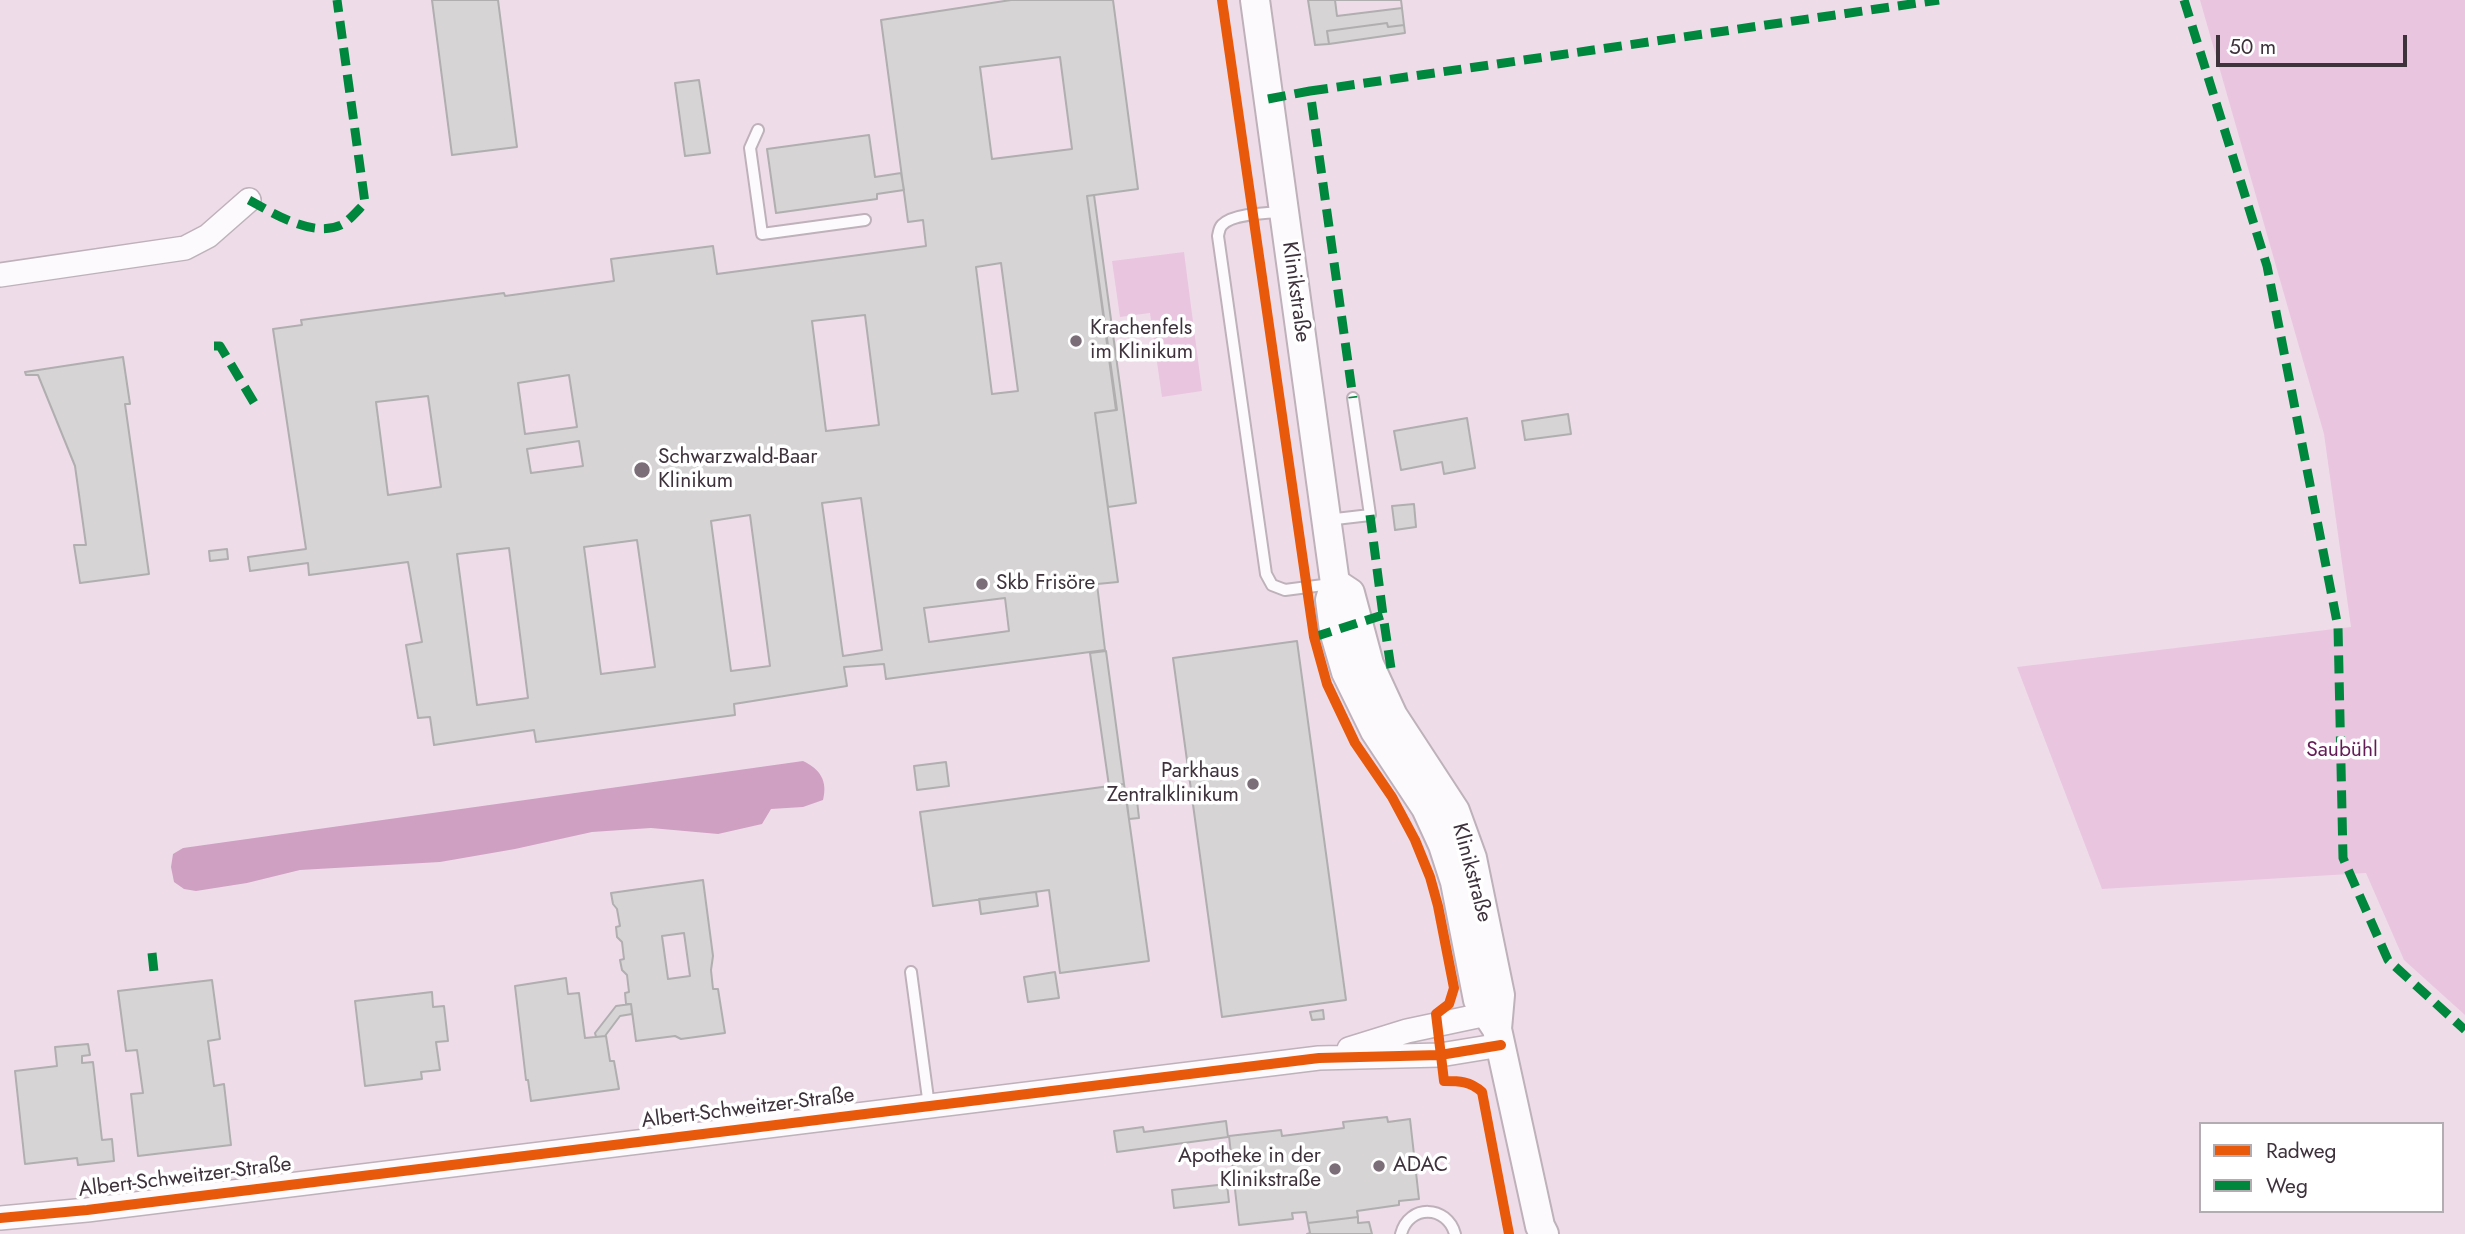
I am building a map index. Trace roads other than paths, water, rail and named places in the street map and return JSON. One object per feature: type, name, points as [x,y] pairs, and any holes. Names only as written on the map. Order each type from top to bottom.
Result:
[{"type":"street","name":"Klinikstraße","points":[[1255,0],[1335,583],[1350,593],[1369,664],[1393,716],[1455,811],[1472,858],[1500,995],[1495,1029],[1541,1231]]},
{"type":"street","points":[[0,275],[185,248],[208,236],[249,200]]},
{"type":"street","name":"Albert-Schweitzer-Straße","points":[[1319,1058],[1407,1031],[1495,1029]]},
{"type":"street","name":"Albert-Schweitzer-Straße","points":[[0,1218],[87,1210],[1319,1058],[1440,1055],[1495,1029]]},
{"type":"lane","points":[[758,130],[750,148],[762,234],[865,220]]},
{"type":"lane","points":[[1284,212],[1252,214],[1233,219],[1222,225],[1217,236],[1265,574],[1272,585],[1285,590],[1335,583]]},
{"type":"lane","points":[[1326,520],[1370,515],[1353,398]]},
{"type":"lane","points":[[911,972],[929,1106]]},
{"type":"lane","points":[[1401,1234],[1405,1222],[1412,1216],[1429,1211],[1446,1218],[1453,1226],[1455,1234]]},
{"type":"place","name":"Krachenfels im Klinikum","points":[[1076,341]]},
{"type":"place","name":"Schwarzwald-Baar Klinikum","points":[[642,470]]},
{"type":"place","name":"Skb Frisöre","points":[[982,584]]},
{"type":"place","name":"Parkhaus Zentralklinikum","points":[[1253,784]]},
{"type":"place","name":"ADAC","points":[[1379,1166]]},
{"type":"place","name":"Apotheke in der Klinikstraße","points":[[1335,1169]]},
{"type":"park label","name":"Saubühl","points":[[2342,751]]}]
